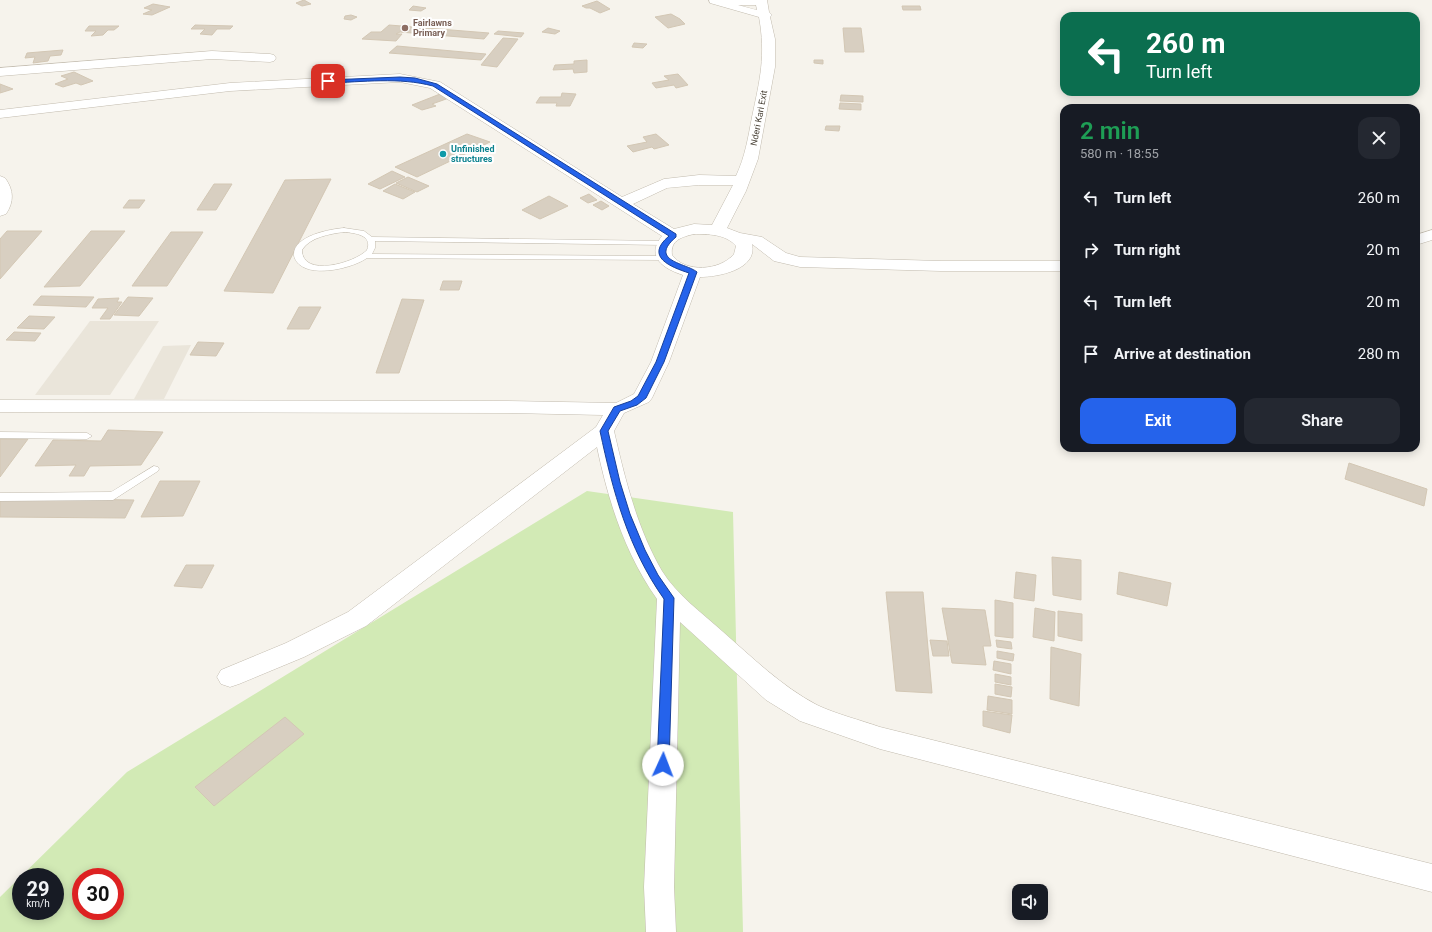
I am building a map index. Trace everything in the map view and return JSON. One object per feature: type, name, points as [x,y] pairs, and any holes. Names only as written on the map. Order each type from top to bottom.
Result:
[{"type":"street","points":[[712,0],[739,9],[763,6]]},
{"type":"street","name":"Nderi Kari Exit","points":[[719,230],[751,159],[769,67],[769,39],[763,6]]},
{"type":"street","points":[[0,72],[212,55],[270,58]]},
{"type":"street","points":[[0,114],[151,95],[300,82],[400,78],[415,80],[435,85],[621,203],[668,246],[673,265],[694,272],[717,271],[729,267],[739,261],[744,254],[744,247],[737,237]]},
{"type":"street","points":[[621,203],[664,184],[699,180],[742,181]]},
{"type":"street","points":[[0,181],[6,193],[4,203],[0,211]]},
{"type":"street","points":[[668,246],[694,229],[719,230],[737,237],[756,240],[780,257],[800,262],[941,266],[1060,266]]},
{"type":"street","points":[[0,406],[508,407],[617,409],[634,403],[642,398],[660,362],[694,272]]},
{"type":"street","points":[[230,677],[295,650],[357,619],[604,431],[617,409]]},
{"type":"street","points":[[604,431],[615,482],[640,550],[654,578],[669,598],[775,692],[809,713],[880,738],[1432,878]]},
{"type":"street","points":[[661,932],[659,886],[669,598]]},
{"type":"lane","points":[[355,231],[364,234],[373,244],[371,250],[366,256],[358,262],[346,266],[321,268],[303,263],[298,257],[298,251],[310,239],[332,232],[355,231]]},
{"type":"lane","points":[[370,239],[668,246]]},
{"type":"lane","points":[[366,256],[668,246]]},
{"type":"lane","points":[[0,435],[87,436]]},
{"type":"lane","points":[[0,497],[112,496],[154,469]]},
{"type":"shaded area","points":[[90,321],[159,321],[110,395],[35,395]]},
{"type":"shaded area","points":[[191,345],[164,399],[134,399],[163,346]]},
{"type":"green space","points":[[587,491],[733,512],[743,932],[0,932],[0,897],[12,885],[12,920],[64,920],[64,868],[29,868],[127,772]]},
{"type":"building","points":[[304,0],[311,4],[302,6],[296,3]]},
{"type":"building","points":[[597,1],[610,9],[600,13],[582,6]]},
{"type":"building","points":[[153,4],[170,7],[152,15],[143,14],[152,10],[144,8]]},
{"type":"building","points":[[413,6],[426,8],[421,11],[409,10]]},
{"type":"building","points":[[902,6],[920,6],[921,10],[903,10]]},
{"type":"building","points":[[671,14],[685,24],[668,28],[655,17]]},
{"type":"building","points":[[351,15],[357,17],[351,20],[344,19],[345,16]]},
{"type":"building","points":[[195,25],[233,26],[230,29],[217,29],[212,35],[200,34],[205,29],[191,29]]},
{"type":"building","points":[[389,25],[489,33],[484,39],[400,32],[396,34],[402,34],[396,41],[362,39],[371,32],[381,32]]},
{"type":"building","points":[[89,26],[119,26],[114,30],[108,30],[103,35],[91,36],[96,31],[85,31]]},
{"type":"building","points":[[548,28],[560,31],[555,34],[542,32]]},
{"type":"building","points":[[843,28],[861,28],[864,52],[845,52]]},
{"type":"building","points":[[498,31],[524,33],[521,37],[494,34]]},
{"type":"building","points":[[503,38],[518,39],[497,67],[481,65]]},
{"type":"building","points":[[634,43],[647,44],[643,48],[632,47]]},
{"type":"building","points":[[397,46],[486,54],[481,60],[389,53]]},
{"type":"building","points":[[63,50],[61,55],[50,56],[48,61],[33,63],[35,57],[25,58],[27,53]]},
{"type":"building","points":[[587,60],[587,72],[574,73],[573,69],[553,70],[555,65],[574,64],[574,61]]},
{"type":"building","points":[[814,60],[823,60],[823,64],[814,63]]},
{"type":"building","points":[[74,72],[93,81],[81,85],[76,83],[63,87],[55,84],[68,79],[61,76]]},
{"type":"building","points":[[678,74],[688,85],[676,88],[674,85],[656,88],[652,83],[669,80],[664,76]]},
{"type":"building","points":[[0,84],[13,89],[0,93]]},
{"type":"building","points":[[562,93],[576,94],[570,106],[556,106],[557,103],[536,103],[540,97],[561,97]]},
{"type":"building","points":[[440,94],[449,98],[432,104],[436,106],[422,110],[412,105]]},
{"type":"building","points":[[841,95],[863,96],[863,102],[840,101]]},
{"type":"building","points":[[840,103],[861,104],[861,110],[839,109]]},
{"type":"building","points":[[826,126],[840,126],[839,131],[825,130]]},
{"type":"building","name":"Unfinished structures","points":[[467,134],[490,142],[417,177],[395,167]]},
{"type":"building","points":[[656,134],[669,145],[654,149],[652,147],[633,152],[627,146],[647,142],[643,137]]},
{"type":"building","points":[[392,171],[405,177],[380,189],[368,184]]},
{"type":"building","points":[[408,177],[429,186],[417,192],[396,183]]},
{"type":"building","points":[[331,179],[273,293],[224,291],[285,180]]},
{"type":"building","points":[[214,184],[232,184],[216,210],[197,210]]},
{"type":"building","points":[[395,184],[415,192],[403,199],[383,191]]},
{"type":"building","points":[[589,194],[597,200],[588,203],[580,198]]},
{"type":"building","points":[[549,196],[568,206],[540,219],[522,210]]},
{"type":"building","points":[[129,200],[145,200],[139,208],[123,208]]},
{"type":"building","points":[[601,201],[609,206],[602,210],[593,205]]},
{"type":"building","points":[[7,231],[42,231],[0,279],[0,239]]},
{"type":"building","points":[[91,231],[125,231],[80,286],[44,287]]},
{"type":"building","points":[[171,232],[203,232],[167,286],[132,286]]},
{"type":"building","points":[[443,281],[462,281],[459,290],[440,290]]},
{"type":"building","points":[[41,296],[94,297],[86,307],[33,305]]},
{"type":"building","points":[[128,297],[153,298],[139,316],[114,315]]},
{"type":"building","points":[[119,298],[117,302],[122,302],[110,319],[100,319],[108,308],[92,308],[98,299]]},
{"type":"building","points":[[402,299],[424,300],[399,373],[376,373]]},
{"type":"building","points":[[299,307],[321,307],[309,329],[287,329]]},
{"type":"building","points":[[29,316],[55,317],[44,329],[17,328]]},
{"type":"building","points":[[14,332],[41,333],[35,341],[6,340]]},
{"type":"building","points":[[198,342],[224,343],[216,356],[190,355]]},
{"type":"building","points":[[108,430],[163,432],[141,465],[90,466],[84,476],[69,476],[76,465],[35,466],[53,440],[101,441]]},
{"type":"building","points":[[0,439],[28,439],[0,477]]},
{"type":"building","points":[[1349,463],[1427,489],[1424,506],[1345,479]]},
{"type":"building","points":[[160,481],[200,481],[183,516],[141,517]]},
{"type":"building","points":[[0,498],[134,500],[125,518],[0,517]]},
{"type":"building","points":[[1052,557],[1081,560],[1081,600],[1053,595]]},
{"type":"building","points":[[186,565],[214,565],[202,588],[174,586]]},
{"type":"building","points":[[1016,572],[1036,575],[1034,601],[1014,598]]},
{"type":"building","points":[[1119,572],[1171,583],[1167,606],[1117,594]]},
{"type":"building","points":[[886,592],[923,592],[932,693],[896,691]]},
{"type":"building","points":[[995,600],[1013,603],[1013,638],[995,636]]},
{"type":"building","points":[[942,608],[985,610],[991,646],[983,646],[986,665],[952,663]]},
{"type":"building","points":[[1035,608],[1055,612],[1054,641],[1033,637]]},
{"type":"building","points":[[1058,611],[1082,614],[1082,641],[1058,636]]},
{"type":"building","points":[[930,640],[947,641],[949,656],[933,656]]},
{"type":"building","points":[[996,640],[1011,642],[1012,649],[997,647]]},
{"type":"building","points":[[1051,647],[1081,654],[1079,706],[1050,699]]},
{"type":"building","points":[[997,651],[1014,654],[1013,661],[997,658]]},
{"type":"building","points":[[994,661],[1011,664],[1011,674],[993,670]]},
{"type":"building","points":[[995,674],[1011,677],[1011,685],[995,682]]},
{"type":"building","points":[[995,684],[1012,687],[1011,697],[995,694]]},
{"type":"building","points":[[988,696],[1012,700],[1012,714],[987,710]]},
{"type":"building","points":[[983,711],[1012,715],[1010,733],[983,726]]},
{"type":"building","points":[[285,717],[304,734],[214,806],[195,787]]},
{"type":"place","name":"Fairlawns Primary","points":[[405,28]]},
{"type":"place","name":"Unfinished structures","points":[[443,154]]},
{"type":"route","points":[[328,81],[400,78],[427,82],[435,85],[673,236],[668,239],[662,250],[665,258],[673,265],[694,272],[660,362],[642,398],[634,403],[617,409],[604,431],[615,482],[640,550],[654,578],[669,598],[663,765]]}]
